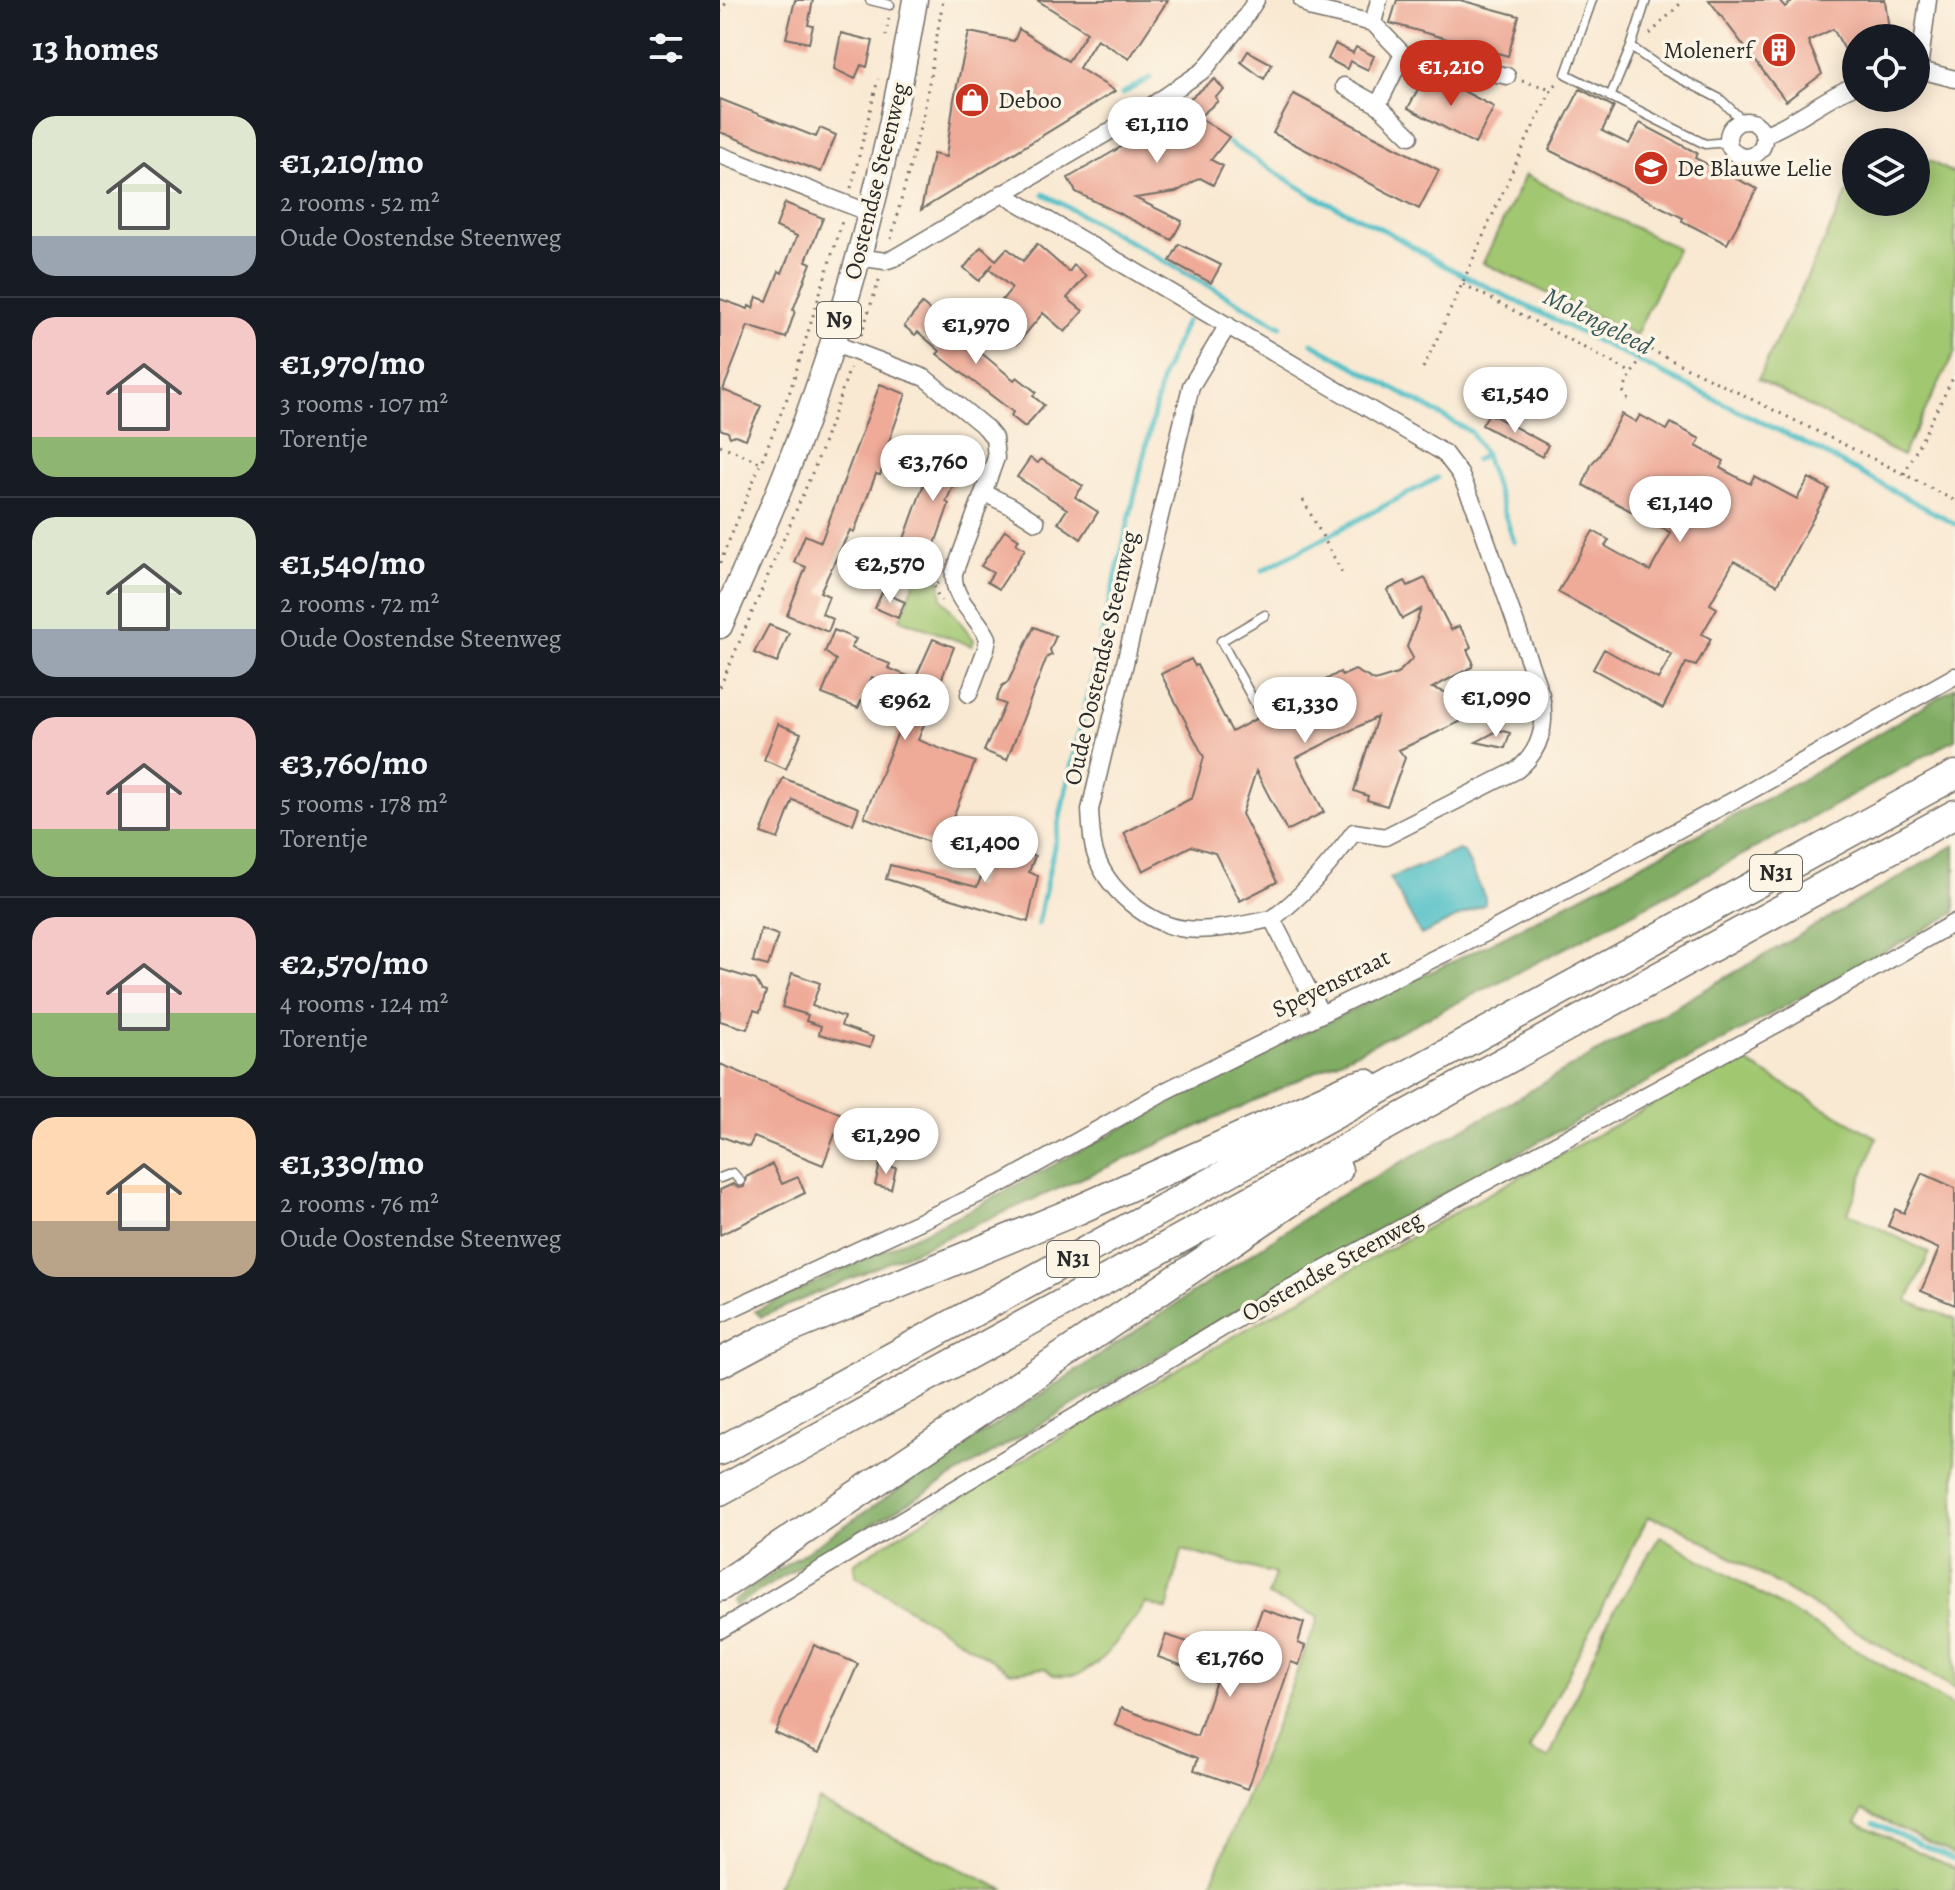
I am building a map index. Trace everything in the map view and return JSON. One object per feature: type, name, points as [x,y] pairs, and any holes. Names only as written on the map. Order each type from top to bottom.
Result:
[{"type":"highway","name":"N31","points":[[720,1451],[1955,775]]},
{"type":"highway","name":"N31","points":[[720,1491],[1955,814]]},
{"type":"highway","points":[[720,1363],[763,1340],[1078,1210],[1351,1087],[1425,1067]]},
{"type":"highway","points":[[720,1587],[1337,1171],[1365,1139]]},
{"type":"main road","name":"Oostendse Steenweg","points":[[720,626],[785,474],[832,343],[858,257],[859,209],[904,66],[915,0]]},
{"type":"street","points":[[858,257],[885,261],[894,258],[1139,114],[1204,70],[1256,0]]},
{"type":"street","points":[[1302,0],[1313,9],[1373,23],[1403,54],[1507,76]]},
{"type":"street","points":[[1373,23],[1379,0]]},
{"type":"street","points":[[1925,24],[1928,0]]},
{"type":"street","points":[[1378,105],[1403,54]]},
{"type":"street","points":[[1930,72],[1955,79]]},
{"type":"street","points":[[1344,86],[1378,105],[1410,136]]},
{"type":"street","points":[[1763,135],[1781,129],[1842,91]]},
{"type":"street","points":[[1743,121],[1757,125],[1763,135],[1758,152],[1748,157],[1736,155],[1728,142],[1731,128],[1743,121]]},
{"type":"street","points":[[720,155],[859,209]]},
{"type":"street","points":[[1002,193],[1444,453],[1460,474],[1475,508],[1544,708],[1538,743],[1533,755],[1517,770],[1385,837],[1354,832],[1328,867],[1272,919],[1321,1014]]},
{"type":"street","name":"Oude Oostendse Steenweg","points":[[1228,325],[1191,386],[1090,810],[1095,854],[1121,898],[1152,918],[1185,929],[1235,926],[1272,919]]},
{"type":"street","points":[[832,343],[925,378],[986,428],[997,447],[996,458],[954,573],[953,584],[958,595],[988,638],[969,694]]},
{"type":"street","points":[[984,493],[1036,522]]},
{"type":"street","name":"Speyenstraat","points":[[720,1314],[1005,1182],[1169,1089],[1490,931],[1745,794],[1955,676]]},
{"type":"street","name":"Oostendse Steenweg","points":[[720,1630],[1277,1295],[1779,1023],[1955,922]]},
{"type":"lane","points":[[870,0],[890,5]]},
{"type":"lane","points":[[1592,0],[1566,74],[1705,144],[1728,142]]},
{"type":"lane","points":[[1610,97],[1646,0]]},
{"type":"lane","points":[[1631,47],[1664,70],[1720,99],[1743,121]]},
{"type":"lane","points":[[1256,705],[1221,641],[1265,615]]},
{"type":"lane","points":[[720,1178],[733,1173],[740,1181]]},
{"type":"path","points":[[720,12],[728,0]]},
{"type":"path","points":[[1631,47],[1652,33],[1684,0]]},
{"type":"path","name":"Oostendse Steenweg","points":[[884,45],[890,5]]},
{"type":"path","name":"Oostendse Steenweg","points":[[720,563],[762,464],[859,209],[879,72]]},
{"type":"path","points":[[1423,368],[1522,149],[1552,89],[1566,74]]},
{"type":"path","points":[[1507,76],[1552,89]]},
{"type":"path","points":[[1463,284],[1632,373]]},
{"type":"path","points":[[1628,400],[1623,391],[1647,348],[1955,501]]},
{"type":"path","points":[[1904,474],[1955,374]]},
{"type":"path","points":[[720,445],[762,464]]},
{"type":"path","points":[[720,687],[808,483]]},
{"type":"path","points":[[1303,500],[1344,576]]},
{"type":"green space","points":[[1930,161],[1955,174],[1955,352],[1902,456],[1758,379],[1842,204],[1842,216],[1930,216]]},
{"type":"green space","points":[[1525,175],[1677,248],[1636,335],[1483,263]]},
{"type":"green space","points":[[919,572],[940,579],[942,598],[974,640],[972,646],[900,619]]},
{"type":"green space","points":[[1955,687],[1955,739],[1591,935],[1406,1028],[1162,1143],[761,1317],[755,1311],[970,1210],[1245,1062],[1503,937],[1798,782]]},
{"type":"green space","points":[[1955,845],[1955,913],[1400,1218],[1097,1391],[734,1606],[732,1601],[1330,1201],[1483,1118]]},
{"type":"green space","points":[[1739,1058],[1877,1138],[1848,1213],[1930,1253],[1907,1301],[1955,1319],[1955,1689],[1674,1524],[1648,1517],[1529,1750],[1549,1758],[1608,1621],[1660,1536],[1955,1707],[1955,1855],[1863,1810],[1856,1822],[1955,1869],[1955,1890],[1209,1890],[1319,1617],[1268,1596],[1275,1574],[1182,1550],[1167,1610],[1146,1603],[1101,1659],[1074,1675],[1053,1675],[1045,1668],[1011,1672],[856,1576],[854,1564],[859,1560],[1075,1429],[1405,1240]]},
{"type":"green space","points":[[819,1801],[844,1814],[1005,1890],[774,1890]]},
{"type":"water","points":[[1459,850],[1464,852],[1485,904],[1421,935],[1390,878]]},
{"type":"building","points":[[795,0],[813,0],[808,25],[813,26],[809,43],[786,38]]},
{"type":"building","points":[[1037,0],[1168,0],[1129,59],[1097,39],[1079,68],[1115,91],[921,210],[933,154],[946,157],[954,99],[969,32],[1014,41],[1019,29],[1068,61],[1087,32]]},
{"type":"building","points":[[1397,0],[1460,0],[1519,16],[1508,56],[1390,23]]},
{"type":"building","name":"Molenerf","points":[[1709,0],[1779,0],[1785,7],[1794,0],[1885,0],[1888,24],[1842,24],[1842,45],[1833,29],[1808,41],[1822,74],[1786,101]]},
{"type":"building","points":[[841,33],[873,41],[867,67],[861,65],[855,79],[834,69]]},
{"type":"building","points":[[1335,44],[1353,53],[1356,47],[1374,56],[1368,70],[1350,61],[1347,69],[1328,59]]},
{"type":"building","points":[[1248,51],[1272,64],[1264,79],[1241,62]]},
{"type":"building","points":[[1427,72],[1494,107],[1475,144],[1408,108]]},
{"type":"building","points":[[1215,79],[1224,90],[1215,97],[1218,101],[1199,117],[1229,137],[1211,160],[1223,166],[1213,185],[1200,178],[1176,192],[1135,198],[1182,221],[1172,240],[1076,192],[1068,178],[1179,113],[1175,110]]},
{"type":"building","name":"De Blauwe Lelie","points":[[1580,89],[1614,107],[1602,131],[1629,144],[1640,123],[1697,153],[1695,158],[1757,189],[1727,244],[1682,221],[1683,218],[1549,150]]},
{"type":"building","points":[[1294,94],[1439,170],[1419,209],[1273,133]]},
{"type":"building","points":[[720,99],[816,137],[820,128],[836,135],[821,172],[720,132]]},
{"type":"building","points":[[785,203],[823,218],[806,261],[811,263],[786,338],[748,326],[723,390],[761,406],[746,439],[735,435],[730,437],[728,432],[720,429],[720,299],[748,309],[749,306],[753,308],[757,297],[767,301],[797,236],[776,227]]},
{"type":"building","points":[[1037,244],[1069,272],[1074,265],[1086,276],[1067,298],[1083,311],[1065,332],[1043,313],[1017,344],[994,323],[1009,306],[1002,300],[1012,288],[989,269],[993,264],[979,281],[964,268],[981,247],[996,260],[1007,248],[1023,261]]},
{"type":"building","points":[[1179,244],[1221,265],[1211,283],[1170,261]]},
{"type":"building","points":[[922,304],[1014,380],[1017,377],[1036,392],[1033,396],[1044,405],[1025,427],[1011,416],[1013,412],[937,354],[940,351],[918,332],[915,335],[904,326]]},
{"type":"building","points":[[880,384],[906,394],[880,475],[876,474],[854,532],[850,530],[820,592],[829,596],[822,614],[833,619],[828,632],[787,615],[806,567],[794,562],[805,535],[821,542]]},
{"type":"building","points":[[1489,413],[1548,445],[1542,457],[1482,425]]},
{"type":"building","points":[[1622,414],[1636,422],[1640,415],[1667,430],[1671,423],[1700,439],[1696,446],[1724,461],[1720,468],[1750,484],[1754,476],[1797,499],[1809,478],[1829,489],[1777,585],[1734,561],[1710,604],[1717,608],[1702,634],[1711,639],[1696,666],[1686,663],[1663,708],[1593,669],[1604,649],[1658,679],[1672,655],[1558,592],[1593,531],[1609,540],[1605,546],[1650,571],[1671,533],[1583,485],[1592,463]]},
{"type":"building","points":[[945,441],[957,441],[959,446],[969,449],[946,502],[949,504],[928,564],[899,553],[927,475]]},
{"type":"building","points":[[1030,458],[1038,463],[1041,459],[1083,486],[1075,497],[1098,512],[1081,539],[1058,523],[1067,509],[1017,477]]},
{"type":"building","points":[[1005,530],[1019,539],[1016,544],[1025,549],[999,589],[987,582],[993,573],[981,566]]},
{"type":"building","points":[[1425,578],[1451,630],[1459,626],[1467,638],[1471,647],[1467,650],[1473,662],[1472,667],[1432,688],[1492,707],[1399,750],[1405,758],[1387,806],[1367,800],[1368,796],[1354,791],[1377,717],[1296,758],[1324,812],[1287,831],[1256,771],[1242,814],[1277,882],[1240,901],[1215,853],[1191,846],[1143,871],[1124,833],[1192,798],[1204,757],[1161,674],[1191,659],[1232,732],[1270,711],[1276,723],[1308,706],[1315,686],[1340,672],[1342,676],[1355,670],[1375,681],[1397,674],[1413,658],[1407,647],[1421,609],[1402,619],[1387,590],[1405,581],[1408,586]]},
{"type":"building","points":[[882,592],[905,602],[898,618],[875,608]]},
{"type":"building","points":[[769,625],[789,633],[777,663],[754,653]]},
{"type":"building","points":[[1034,627],[1056,636],[1050,650],[1052,655],[1047,657],[1007,760],[984,751],[1005,704],[996,701],[1002,686],[1008,682]]},
{"type":"building","points":[[834,630],[856,639],[851,648],[890,664],[888,668],[915,679],[933,639],[954,647],[918,740],[975,762],[941,847],[864,817],[906,712],[889,705],[897,687],[872,677],[858,708],[822,694],[836,660],[825,652]]},
{"type":"building","points":[[778,724],[801,733],[786,769],[764,760]]},
{"type":"building","points":[[1499,730],[1510,733],[1505,748],[1476,742]]},
{"type":"building","points":[[783,778],[859,808],[853,824],[793,800],[778,839],[761,833]]},
{"type":"building","points":[[1001,842],[1035,856],[1029,872],[1038,876],[1028,922],[886,879],[890,865],[977,887],[995,843],[1000,845]]},
{"type":"building","points":[[761,929],[778,935],[768,966],[753,962]]},
{"type":"building","points":[[720,969],[756,980],[762,991],[766,992],[760,1012],[754,1010],[747,1029],[720,1021]]},
{"type":"building","points":[[792,973],[820,983],[812,1006],[844,1017],[841,1026],[873,1037],[870,1048],[819,1034],[821,1026],[806,1021],[808,1015],[782,1007]]},
{"type":"building","points":[[720,1064],[864,1123],[856,1143],[835,1134],[823,1165],[754,1137],[749,1147],[720,1136]]},
{"type":"building","points":[[772,1164],[782,1184],[798,1177],[805,1193],[720,1235],[720,1190],[733,1184],[744,1187],[746,1177]]},
{"type":"building","points":[[880,1164],[896,1168],[891,1189],[875,1185]]},
{"type":"building","points":[[1922,1173],[1955,1188],[1955,1305],[1921,1291],[1939,1249],[1888,1226],[1895,1209],[1904,1213]]},
{"type":"building","points":[[1262,1609],[1304,1623],[1298,1643],[1305,1646],[1299,1665],[1291,1662],[1248,1789],[1194,1770],[1198,1758],[1115,1725],[1121,1708],[1197,1736],[1217,1678],[1158,1657],[1166,1635],[1244,1660]]},
{"type":"building","points":[[814,1645],[858,1664],[819,1753],[775,1733]]},
{"type":"waterway","name":"Molengeleed","points":[[1122,94],[1150,78]]},
{"type":"waterway","name":"Molengeleed","points":[[1229,143],[1312,195],[1388,232],[1443,265],[1816,449],[1955,524]]},
{"type":"waterway","points":[[1044,194],[1281,326]]},
{"type":"waterway","points":[[1038,924],[1064,798],[1163,374],[1186,321]]},
{"type":"waterway","points":[[1312,343],[1471,432],[1485,455]]},
{"type":"waterway","points":[[1475,460],[1485,455],[1514,542]]},
{"type":"waterway","points":[[1263,570],[1437,478]]},
{"type":"waterway","points":[[1874,1823],[1955,1860]]},
{"type":"place","name":"Molenerf","points":[[1779,50]]},
{"type":"place","name":"Deboo","points":[[972,100]]},
{"type":"place","name":"De Blauwe Lelie","points":[[1651,168]]}]
